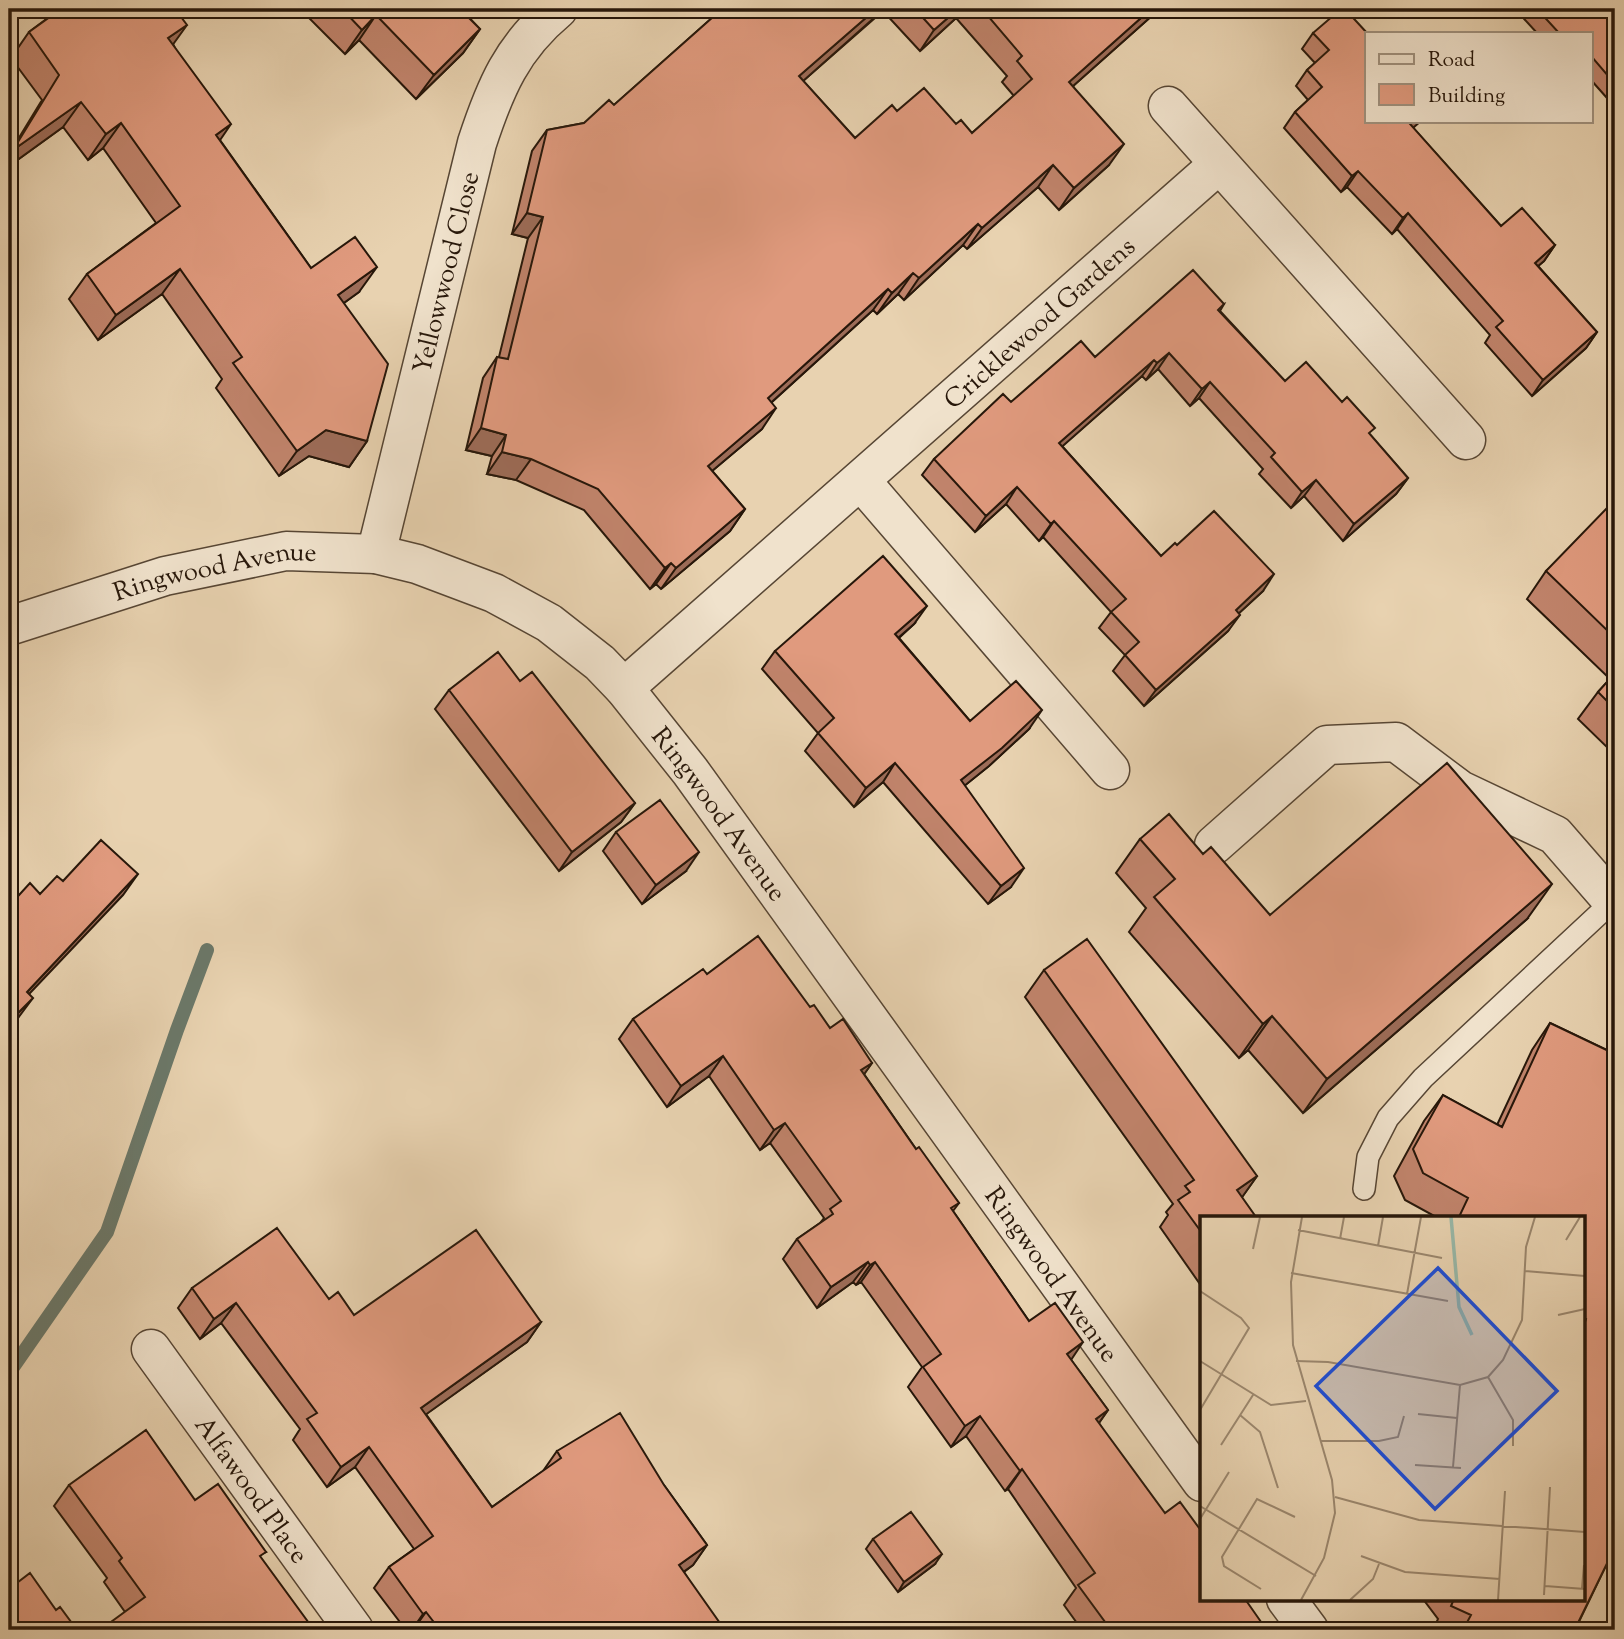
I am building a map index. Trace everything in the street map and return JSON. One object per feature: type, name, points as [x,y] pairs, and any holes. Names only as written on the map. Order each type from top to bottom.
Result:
[{"type":"street","name":"Yellowwood Close","points":[[376,555],[477,143],[489,105],[516,52],[558,9]]},
{"type":"street","points":[[1168,106],[1466,440]]},
{"type":"street","name":"Cricklewood Gardens","points":[[624,688],[1219,164]]},
{"type":"street","points":[[861,481],[1110,770]]},
{"type":"street","name":"Ringwood Avenue","points":[[9,626],[165,576],[286,551],[376,555],[417,565],[494,593],[549,623],[600,663],[624,688],[690,771],[1200,1479]]},
{"type":"street","points":[[1214,845],[1327,745],[1396,742],[1460,790],[1555,835],[1614,903]]},
{"type":"street","name":"Alfawood Place","points":[[151,1349],[354,1630]]},
{"type":"street","points":[[1287,1600],[1309,1630]]},
{"type":"lane","points":[[1364,1189],[1368,1157],[1388,1118],[1423,1078],[1614,903]]},
{"type":"building","points":[[61,9],[175,9],[187,25],[168,38],[231,124],[216,135],[311,268],[355,237],[377,267],[338,295],[388,364],[367,441],[326,430],[297,451],[233,363],[242,357],[180,269],[116,315],[87,274],[180,206],[121,123],[106,134],[81,102],[13,150],[59,75],[29,32]]},
{"type":"building","points":[[342,9],[460,9],[480,29],[434,75],[376,15],[362,30]]},
{"type":"building","points":[[722,9],[876,9],[799,76],[855,138],[892,105],[897,111],[924,88],[956,124],[961,120],[972,133],[1032,79],[1017,61],[1022,56],[982,9],[1151,9],[1069,82],[1124,144],[1074,188],[1053,165],[982,228],[978,224],[919,278],[913,273],[892,293],[888,289],[768,398],[776,408],[708,466],[745,509],[676,568],[671,563],[665,568],[598,489],[531,459],[502,452],[506,435],[481,428],[497,357],[508,359],[543,217],[527,213],[547,130],[584,123],[609,100],[614,105]]},
{"type":"building","points":[[915,9],[958,9],[934,30]]},
{"type":"building","points":[[1341,9],[1345,9],[1366,32],[1365,122],[1413,122],[1410,124],[1501,226],[1522,208],[1555,245],[1535,263],[1597,332],[1543,380],[1496,327],[1503,321],[1408,213],[1403,218],[1358,171],[1352,176],[1295,112],[1322,87],[1307,70],[1329,50],[1313,33]]},
{"type":"building","points":[[1537,9],[1615,9],[1615,84],[1592,57],[1592,32],[1558,32]]},
{"type":"building","points":[[1193,270],[1224,304],[1218,310],[1285,381],[1306,362],[1342,402],[1347,397],[1375,428],[1369,433],[1408,478],[1354,524],[1316,480],[1302,492],[1271,457],[1275,453],[1210,382],[1202,389],[1169,353],[1157,363],[1154,360],[1059,443],[1161,556],[1214,511],[1274,574],[1236,610],[1240,615],[1156,690],[1125,655],[1139,642],[1111,612],[1126,599],[1054,521],[1051,524],[1017,487],[986,516],[934,459],[1003,394],[1011,402],[1081,341],[1095,357]]},
{"type":"building","points":[[1608,507],[1615,514],[1615,638],[1546,571]]},
{"type":"building","points":[[883,556],[927,606],[895,634],[970,721],[1016,681],[1042,710],[1002,748],[961,780],[1024,868],[1001,886],[895,763],[866,788],[818,733],[834,718],[775,651]]},
{"type":"building","points":[[498,652],[520,681],[532,672],[635,803],[572,852],[449,690]]},
{"type":"building","points":[[1615,673],[1615,709],[1598,692]]},
{"type":"building","points":[[1447,763],[1552,884],[1327,1079],[1272,1016],[1263,1024],[1154,897],[1175,879],[1140,839],[1169,814],[1203,854],[1211,847],[1270,915]]},
{"type":"building","points":[[660,800],[699,852],[656,885],[616,832]]},
{"type":"building","points":[[101,840],[138,874],[27,992],[33,998],[9,1022],[9,906],[30,883],[40,894],[57,876],[63,881]]},
{"type":"building","points":[[758,936],[810,1007],[814,1005],[830,1028],[843,1019],[872,1063],[861,1070],[916,1149],[919,1147],[959,1203],[951,1208],[1029,1321],[1055,1303],[1083,1342],[1067,1354],[1108,1410],[1096,1419],[1165,1513],[1180,1502],[1200,1529],[1200,1600],[1246,1600],[1266,1629],[1145,1630],[1139,1623],[1129,1630],[1111,1630],[1078,1585],[1095,1573],[1022,1469],[1020,1471],[980,1416],[965,1426],[923,1367],[941,1354],[875,1262],[870,1265],[868,1262],[831,1287],[797,1239],[833,1214],[830,1209],[841,1201],[785,1123],[774,1130],[723,1056],[681,1086],[633,1019],[703,969],[707,974]]},
{"type":"building","points":[[1087,939],[1257,1176],[1237,1190],[1255,1216],[1200,1216],[1200,1230],[1178,1200],[1190,1192],[1185,1186],[1194,1180],[1044,970]]},
{"type":"building","points":[[1550,1023],[1615,1054],[1615,1547],[1575,1629],[1571,1630],[1463,1630],[1471,1615],[1451,1606],[1454,1600],[1586,1600],[1586,1216],[1459,1216],[1468,1198],[1423,1173],[1413,1149],[1443,1095],[1502,1127]]},
{"type":"building","points":[[277,1228],[329,1299],[338,1292],[354,1315],[476,1230],[541,1322],[421,1408],[492,1507],[561,1458],[557,1451],[620,1413],[664,1485],[707,1545],[679,1565],[722,1626],[716,1630],[440,1630],[426,1612],[423,1614],[389,1567],[433,1536],[369,1447],[341,1467],[307,1419],[317,1413],[236,1303],[214,1319],[192,1288]]},
{"type":"building","points":[[146,1430],[195,1500],[218,1484],[266,1552],[260,1556],[314,1630],[100,1630],[145,1597],[119,1561],[122,1558],[69,1485]]},
{"type":"building","points":[[911,1512],[942,1554],[904,1582],[873,1539]]},
{"type":"building","points":[[30,1573],[56,1610],[60,1607],[77,1630],[9,1630],[9,1589]]},
{"type":"waterway","points":[[9,1373],[107,1232],[207,950]]}]
